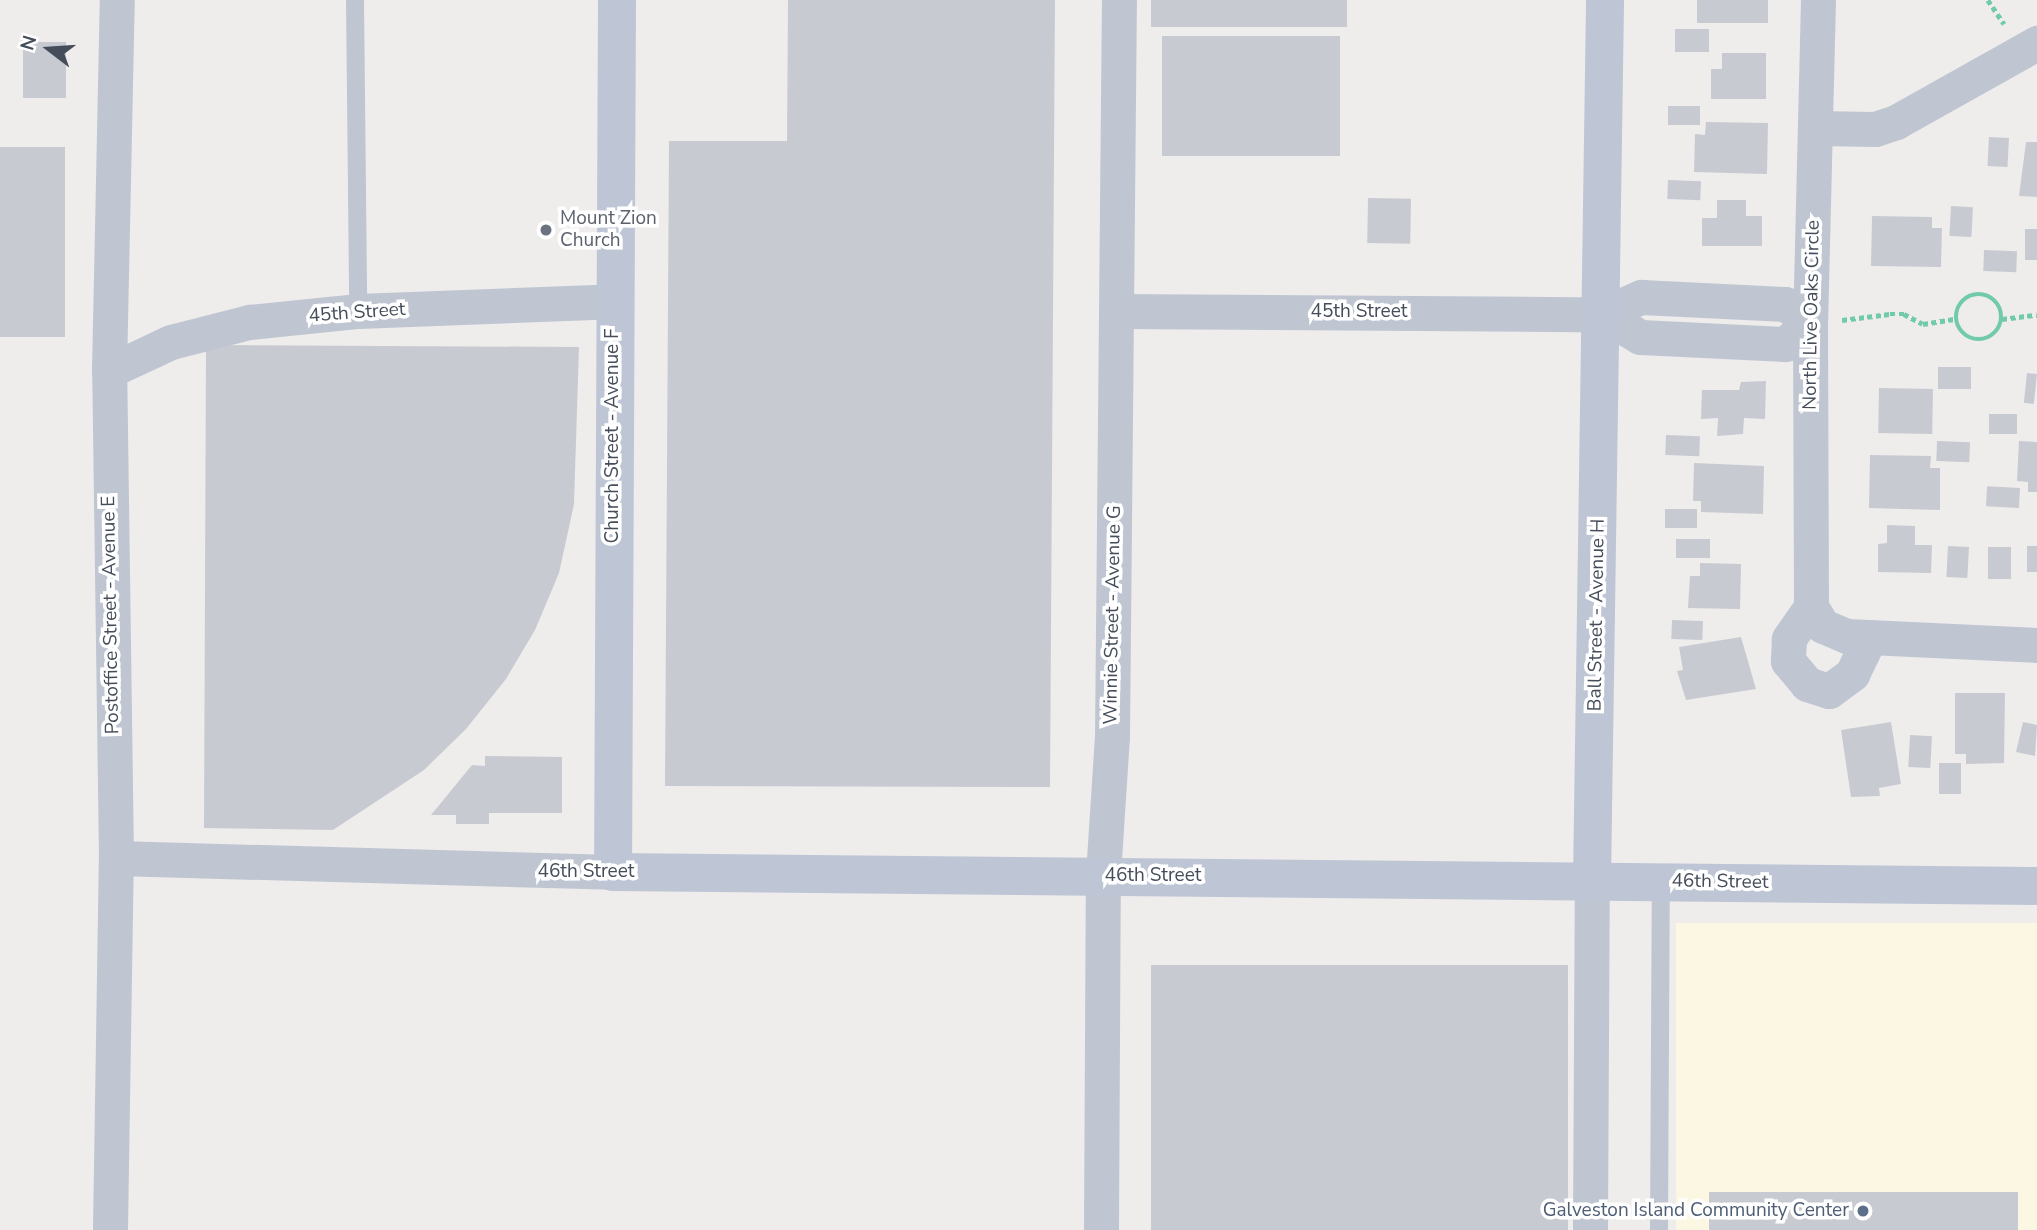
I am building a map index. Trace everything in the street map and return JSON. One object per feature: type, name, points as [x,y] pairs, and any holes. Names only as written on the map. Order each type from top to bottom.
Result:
[{"type":"street","name":"Postoffice Street - Avenue E","points":[[110,1230],[116,858],[109,371],[117,0]]},
{"type":"street","name":"Church Street - Avenue F","points":[[613,872],[617,0]]},
{"type":"street","name":"Winnie Street - Avenue G","points":[[1101,1230],[1103,875],[1112,737],[1119,0]]},
{"type":"street","name":"Ball Street - Avenue H","points":[[1590,1230],[1592,880],[1605,0]]},
{"type":"street","name":"North Live Oaks Circle","points":[[1817,616],[1810,321],[1818,0]]},
{"type":"street","points":[[1815,128],[1875,129],[1896,122],[2037,43]]},
{"type":"street","name":"45th Street","points":[[1116,311],[1602,314],[1648,297],[1785,304],[1810,321]]},
{"type":"street","name":"45th Street","points":[[109,371],[171,342],[249,322],[358,312],[614,301]]},
{"type":"street","points":[[1870,637],[1852,674],[1829,691],[1807,684],[1788,661],[1789,639],[1817,616],[1847,636],[1870,637],[2037,645]]},
{"type":"street","name":"46th Street","points":[[116,858],[270,866],[613,872],[2037,886]]},
{"type":"lane","points":[[355,0],[358,312]]},
{"type":"lane","points":[[1659,1230],[1661,881]]},
{"type":"path","points":[[1979,293],[1999,304],[2002,319],[1996,334],[1982,341],[1967,338],[1956,319],[1965,298],[1979,293]]},
{"type":"path","points":[[1810,321],[1869,320],[1904,314],[1923,324],[1956,319]]},
{"type":"path","points":[[2002,319],[2037,315]]},
{"type":"shaded area","points":[[1676,923],[2037,923],[2037,1230],[1676,1230]]},
{"type":"building","points":[[788,0],[1055,0],[1050,787],[665,786],[669,141],[787,141]]},
{"type":"building","points":[[1151,0],[1347,0],[1347,27],[1151,27]]},
{"type":"building","points":[[1697,0],[1768,0],[1768,23],[1697,23]]},
{"type":"building","points":[[1675,29],[1709,29],[1709,52],[1675,52]]},
{"type":"building","points":[[1162,36],[1340,36],[1340,156],[1162,156]]},
{"type":"building","points":[[23,42],[66,42],[66,98],[23,98]]},
{"type":"building","points":[[1722,53],[1766,53],[1766,99],[1711,99],[1711,69],[1722,69]]},
{"type":"building","points":[[1668,106],[1700,106],[1700,125],[1668,125]]},
{"type":"building","points":[[1706,122],[1768,123],[1767,174],[1694,172],[1695,134],[1705,135]]},
{"type":"building","points":[[1989,137],[2009,138],[2007,167],[1987,166]]},
{"type":"building","points":[[2026,142],[2037,142],[2037,197],[2019,196]]},
{"type":"building","points":[[0,147],[65,147],[65,337],[0,337]]},
{"type":"building","points":[[1668,180],[1701,181],[1700,200],[1667,199]]},
{"type":"building","points":[[1368,198],[1411,199],[1410,244],[1367,243]]},
{"type":"building","points":[[1717,200],[1746,200],[1746,216],[1762,216],[1762,246],[1702,246],[1702,218],[1717,218]]},
{"type":"building","points":[[1951,206],[1973,207],[1971,237],[1949,236]]},
{"type":"building","points":[[1872,216],[1932,217],[1932,228],[1942,228],[1941,267],[1871,266]]},
{"type":"building","points":[[2025,229],[2037,229],[2037,260],[2025,260]]},
{"type":"building","points":[[1984,250],[2017,251],[2016,272],[1983,271]]},
{"type":"building","points":[[206,345],[579,347],[574,504],[559,573],[535,630],[506,679],[466,729],[424,770],[333,830],[204,828]]},
{"type":"building","points":[[1938,367],[1971,367],[1971,389],[1938,389]]},
{"type":"building","points":[[2027,373],[2037,374],[2034,404],[2024,403]]},
{"type":"building","points":[[1766,381],[1765,419],[1744,418],[1743,434],[1717,436],[1718,418],[1701,419],[1702,390],[1739,390],[1741,382]]},
{"type":"building","points":[[1879,388],[1933,389],[1932,434],[1878,433]]},
{"type":"building","points":[[1989,414],[2017,414],[2017,434],[1989,434]]},
{"type":"building","points":[[1666,435],[1700,436],[1699,456],[1665,455]]},
{"type":"building","points":[[1937,441],[1970,442],[1969,462],[1936,461]]},
{"type":"building","points":[[2019,441],[2037,442],[2037,492],[2028,492],[2028,482],[2017,481]]},
{"type":"building","points":[[1870,455],[1931,456],[1930,468],[1940,468],[1940,510],[1869,508]]},
{"type":"building","points":[[1694,463],[1764,466],[1763,514],[1701,512],[1701,501],[1693,501]]},
{"type":"building","points":[[1987,486],[2020,488],[2019,508],[1986,506]]},
{"type":"building","points":[[1665,509],[1697,509],[1697,528],[1665,528]]},
{"type":"building","points":[[1887,525],[1915,526],[1915,545],[1932,545],[1931,573],[1878,572],[1878,544],[1887,543]]},
{"type":"building","points":[[1676,539],[1710,539],[1710,558],[1676,558]]},
{"type":"building","points":[[1948,546],[1969,547],[1967,578],[1946,577]]},
{"type":"building","points":[[2027,546],[2037,546],[2037,572],[2027,572]]},
{"type":"building","points":[[1988,547],[2011,547],[2011,579],[1988,579]]},
{"type":"building","points":[[1700,563],[1741,564],[1740,609],[1688,608],[1690,576],[1700,576]]},
{"type":"building","points":[[1672,620],[1703,621],[1702,640],[1671,639]]},
{"type":"building","points":[[1741,637],[1756,689],[1686,700],[1677,671],[1683,670],[1679,647]]},
{"type":"building","points":[[1955,693],[2005,693],[2004,763],[1966,764],[1966,754],[1955,754]]},
{"type":"building","points":[[1891,722],[1901,784],[1879,788],[1880,796],[1851,797],[1841,730]]},
{"type":"building","points":[[2023,722],[2037,725],[2035,756],[2016,752]]},
{"type":"building","points":[[1910,735],[1932,736],[1930,768],[1908,767]]},
{"type":"building","points":[[485,756],[562,757],[562,813],[489,813],[489,824],[456,824],[456,815],[431,815],[472,765],[485,766]]},
{"type":"building","points":[[1939,763],[1961,763],[1961,794],[1939,794]]},
{"type":"building","points":[[1151,965],[1568,965],[1568,1230],[1151,1230]]},
{"type":"building","name":"Galveston Island Community Center","points":[[1709,1192],[2018,1192],[2018,1230],[1709,1230]]},
{"type":"place","name":"Mount Zion Church","points":[[546,230]]},
{"type":"place","name":"Galveston Island Community Center","points":[[1863,1211]]}]
